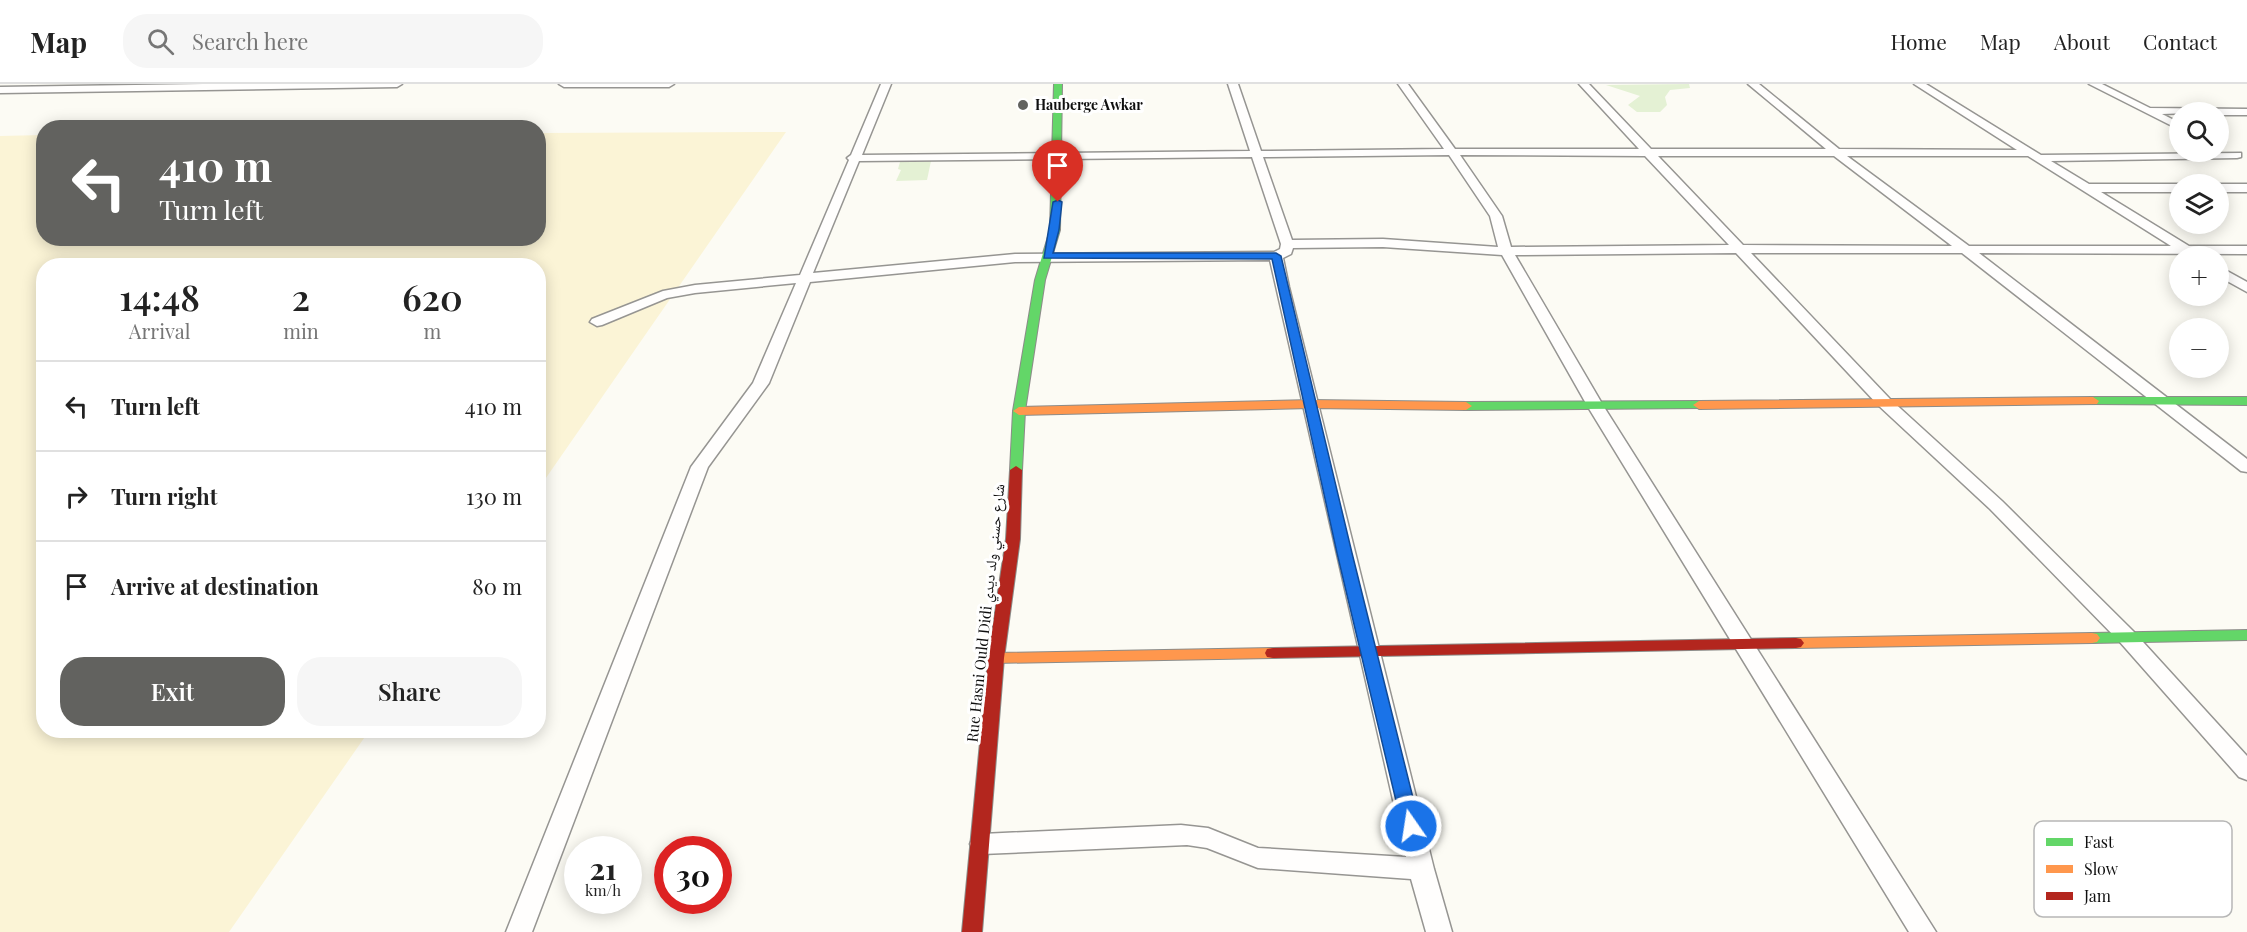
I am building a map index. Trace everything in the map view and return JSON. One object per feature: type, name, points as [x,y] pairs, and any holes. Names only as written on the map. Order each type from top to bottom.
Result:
[{"type":"street","points":[[0,90],[169,85],[397,84]]},
{"type":"street","points":[[564,84],[669,84]]},
{"type":"street","points":[[519,932],[700,467],[761,382],[885,84]]},
{"type":"street","name":"Rue Hasni Ould Didi شارع حسني ولد ديدي","points":[[972,932],[982,844],[996,658],[1013,539],[1020,411],[1040,280],[1054,230],[1058,202],[1056,156],[1058,84]]},
{"type":"street","points":[[1233,84],[1258,154],[1282,250],[1311,404],[1344,553],[1370,652],[1421,869],[1439,932]]},
{"type":"street","points":[[1403,84],[1496,216],[1506,251],[1596,407],[1742,645],[1923,932]]},
{"type":"street","points":[[1584,84],[1884,402],[1996,505],[2126,636],[2247,771]]},
{"type":"street","points":[[1753,84],[1836,152],[1967,250],[2247,467]]},
{"type":"street","points":[[1919,84],[2180,246]]},
{"type":"street","points":[[2094,84],[2169,122]]},
{"type":"street","points":[[2148,111],[2247,112]]},
{"type":"street","points":[[2229,150],[2244,155]]},
{"type":"street","points":[[853,158],[1452,152],[2244,155]]},
{"type":"street","points":[[2085,188],[2169,188]]},
{"type":"street","points":[[2229,188],[2247,188]]},
{"type":"street","points":[[597,322],[663,295],[705,288],[1047,256],[1282,250],[1383,243],[1506,251],[1740,249],[2169,253]]},
{"type":"street","points":[[2229,251],[2247,250]]},
{"type":"street","points":[[2229,277],[2247,288]]},
{"type":"street","points":[[1020,411],[1311,404],[1596,407],[1884,402],[2247,402]]},
{"type":"street","points":[[996,658],[2247,635]]},
{"type":"street","points":[[982,844],[1170,835],[1195,836],[1213,840],[1241,854],[1258,858],[1421,869]]},
{"type":"green space","points":[[1689,84],[1690,88],[1670,90],[1665,97],[1667,105],[1660,112],[1637,112],[1628,105],[1640,96],[1606,85]]},
{"type":"green space","points":[[931,161],[927,180],[896,181],[901,170],[898,169],[900,162]]},
{"type":"sand","points":[[786,132],[546,478],[546,258],[36,258],[36,738],[364,738],[229,932],[0,932],[0,136],[36,135],[36,246],[546,246],[546,133]]},
{"type":"traffic: fast","points":[[1016,470],[1019,411],[1040,280],[1055,230],[1058,84]]},
{"type":"traffic: fast","points":[[2093,401],[2247,401]]},
{"type":"traffic: fast","points":[[1466,406],[1699,405]]},
{"type":"traffic: fast","points":[[2092,638],[2247,635]]},
{"type":"traffic: slow","points":[[1699,405],[2093,401]]},
{"type":"traffic: slow","points":[[1019,411],[1311,404],[1466,406]]},
{"type":"traffic: slow","points":[[1796,643],[2092,638]]},
{"type":"traffic: slow","points":[[996,658],[1273,653]]},
{"type":"traffic: jam","points":[[972,932],[996,658],[1013,539],[1016,470]]},
{"type":"traffic: jam","points":[[1273,653],[1796,643]]},
{"type":"place","name":"Hauberge Awkar","points":[[1023,105]]},
{"type":"route","points":[[1058,202],[1047,256],[1276,256],[1344,553],[1411,826]]}]
